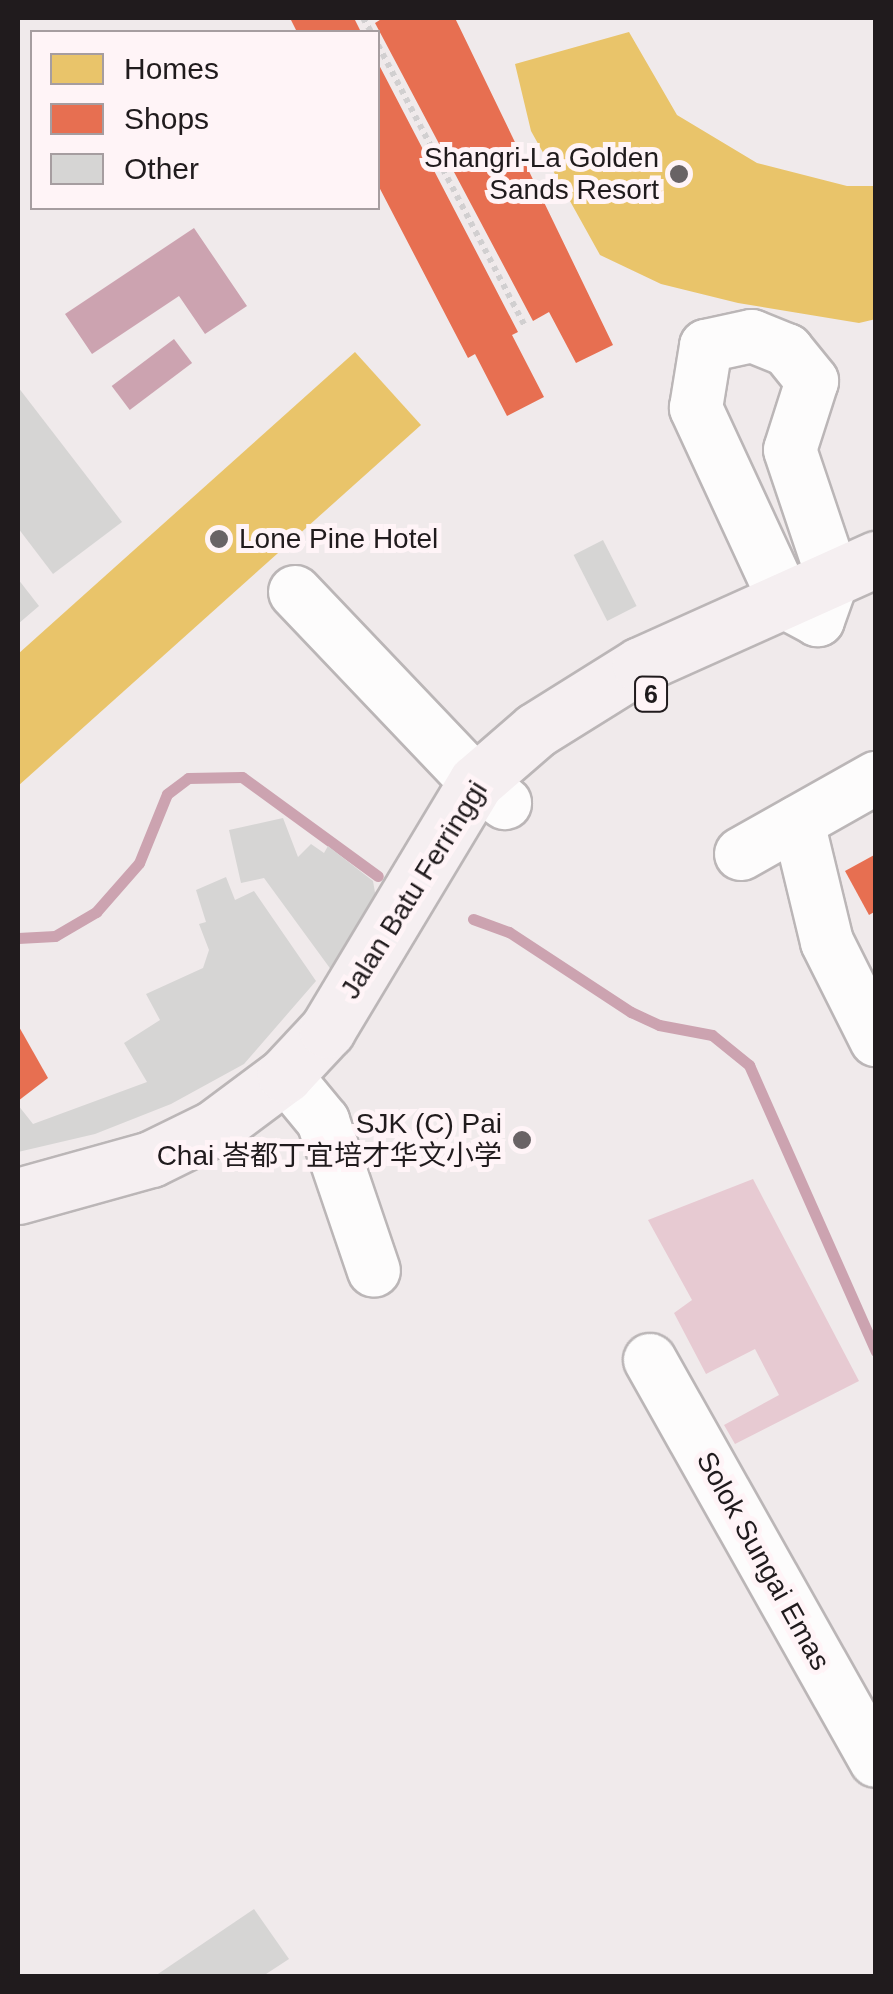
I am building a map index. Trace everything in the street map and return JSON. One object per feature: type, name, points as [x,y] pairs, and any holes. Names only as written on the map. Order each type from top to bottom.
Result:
[{"type":"main road","name":"Jalan Batu Ferringgi","points":[[18,1219],[165,1175],[233,1144],[294,1083],[345,1040],[490,792],[536,730],[640,665],[838,592]]},
{"type":"main road","name":"Jalan Batu Ferringgi","points":[[18,1196],[151,1159],[294,1083]]},
{"type":"street","points":[[752,336],[787,350],[812,380],[790,450],[838,592],[696,408],[706,346],[752,336]]},
{"type":"street","points":[[696,408],[725,422],[766,428],[798,423]]},
{"type":"street","points":[[295,592],[490,792]]},
{"type":"street","points":[[741,854],[876,778]]},
{"type":"street","points":[[798,822],[876,1040]]},
{"type":"street","points":[[294,1083],[323,1120],[374,1271]]},
{"type":"street","name":"Solok Sungai Emas","points":[[650,1360],[876,1762]]},
{"type":"path","points":[[380,49],[525,326]]},
{"type":"shaded area","points":[[194,228],[247,306],[205,334],[179,296],[92,354],[65,314]]},
{"type":"shaded area","points":[[174,339],[192,363],[130,410],[112,386]]},
{"type":"shaded area","points":[[753,1179],[859,1381],[735,1444],[724,1425],[779,1395],[755,1349],[706,1374],[674,1313],[692,1300],[648,1220]]},
{"type":"building: Homes","name":"Shangri-La Golden Sands Resort","points":[[629,32],[677,115],[757,163],[847,186],[876,186],[876,319],[859,323],[738,303],[661,284],[600,255],[531,131],[515,64]]},
{"type":"building: Homes","name":"Lone Pine Hotel","points":[[355,352],[421,425],[18,786],[18,654]]},
{"type":"building: Shops","points":[[290,18],[354,18],[360,30],[296,30]]},
{"type":"building: Shops","points":[[383,18],[455,18],[613,345],[576,363],[549,312],[533,321],[375,23]]},
{"type":"building: Shops","points":[[380,67],[518,332],[512,335],[544,397],[507,416],[475,354],[468,358],[380,189]]},
{"type":"building: Shops","points":[[876,854],[876,911],[869,915],[845,871]]},
{"type":"building: Shops","points":[[18,1025],[48,1078],[18,1101]]},
{"type":"building: Other","points":[[18,387],[122,522],[53,574],[18,528]]},
{"type":"building: Other","points":[[603,540],[637,606],[607,621],[574,555]]},
{"type":"building: Other","points":[[18,579],[39,606],[18,624]]},
{"type":"building: Other","points":[[283,818],[298,857],[311,844],[324,853],[328,846],[373,881],[377,904],[332,971],[264,878],[241,883],[229,830]]},
{"type":"building: Other","points":[[226,877],[235,900],[254,891],[316,981],[244,1064],[171,1104],[95,1134],[18,1152],[18,1105],[33,1124],[147,1082],[124,1043],[160,1020],[146,994],[203,968],[209,950],[199,924],[206,922],[196,890]]},
{"type":"building: Other","points":[[254,1909],[289,1959],[263,1976],[155,1976]]},
{"type":"waterway","points":[[18,938],[55,936],[96,912],[139,863],[167,794],[188,778],[242,777],[378,876]]},
{"type":"waterway","points":[[473,919],[509,932],[631,1012],[659,1025],[712,1035],[749,1065],[876,1351]]},
{"type":"place","name":"Shangri-La Golden Sands Resort","points":[[679,174]]},
{"type":"place","name":"Lone Pine Hotel","points":[[219,539]]},
{"type":"place","name":"SJK (C) Pai Chai 峇都丁宜培才华文小学","points":[[522,1140]]}]
